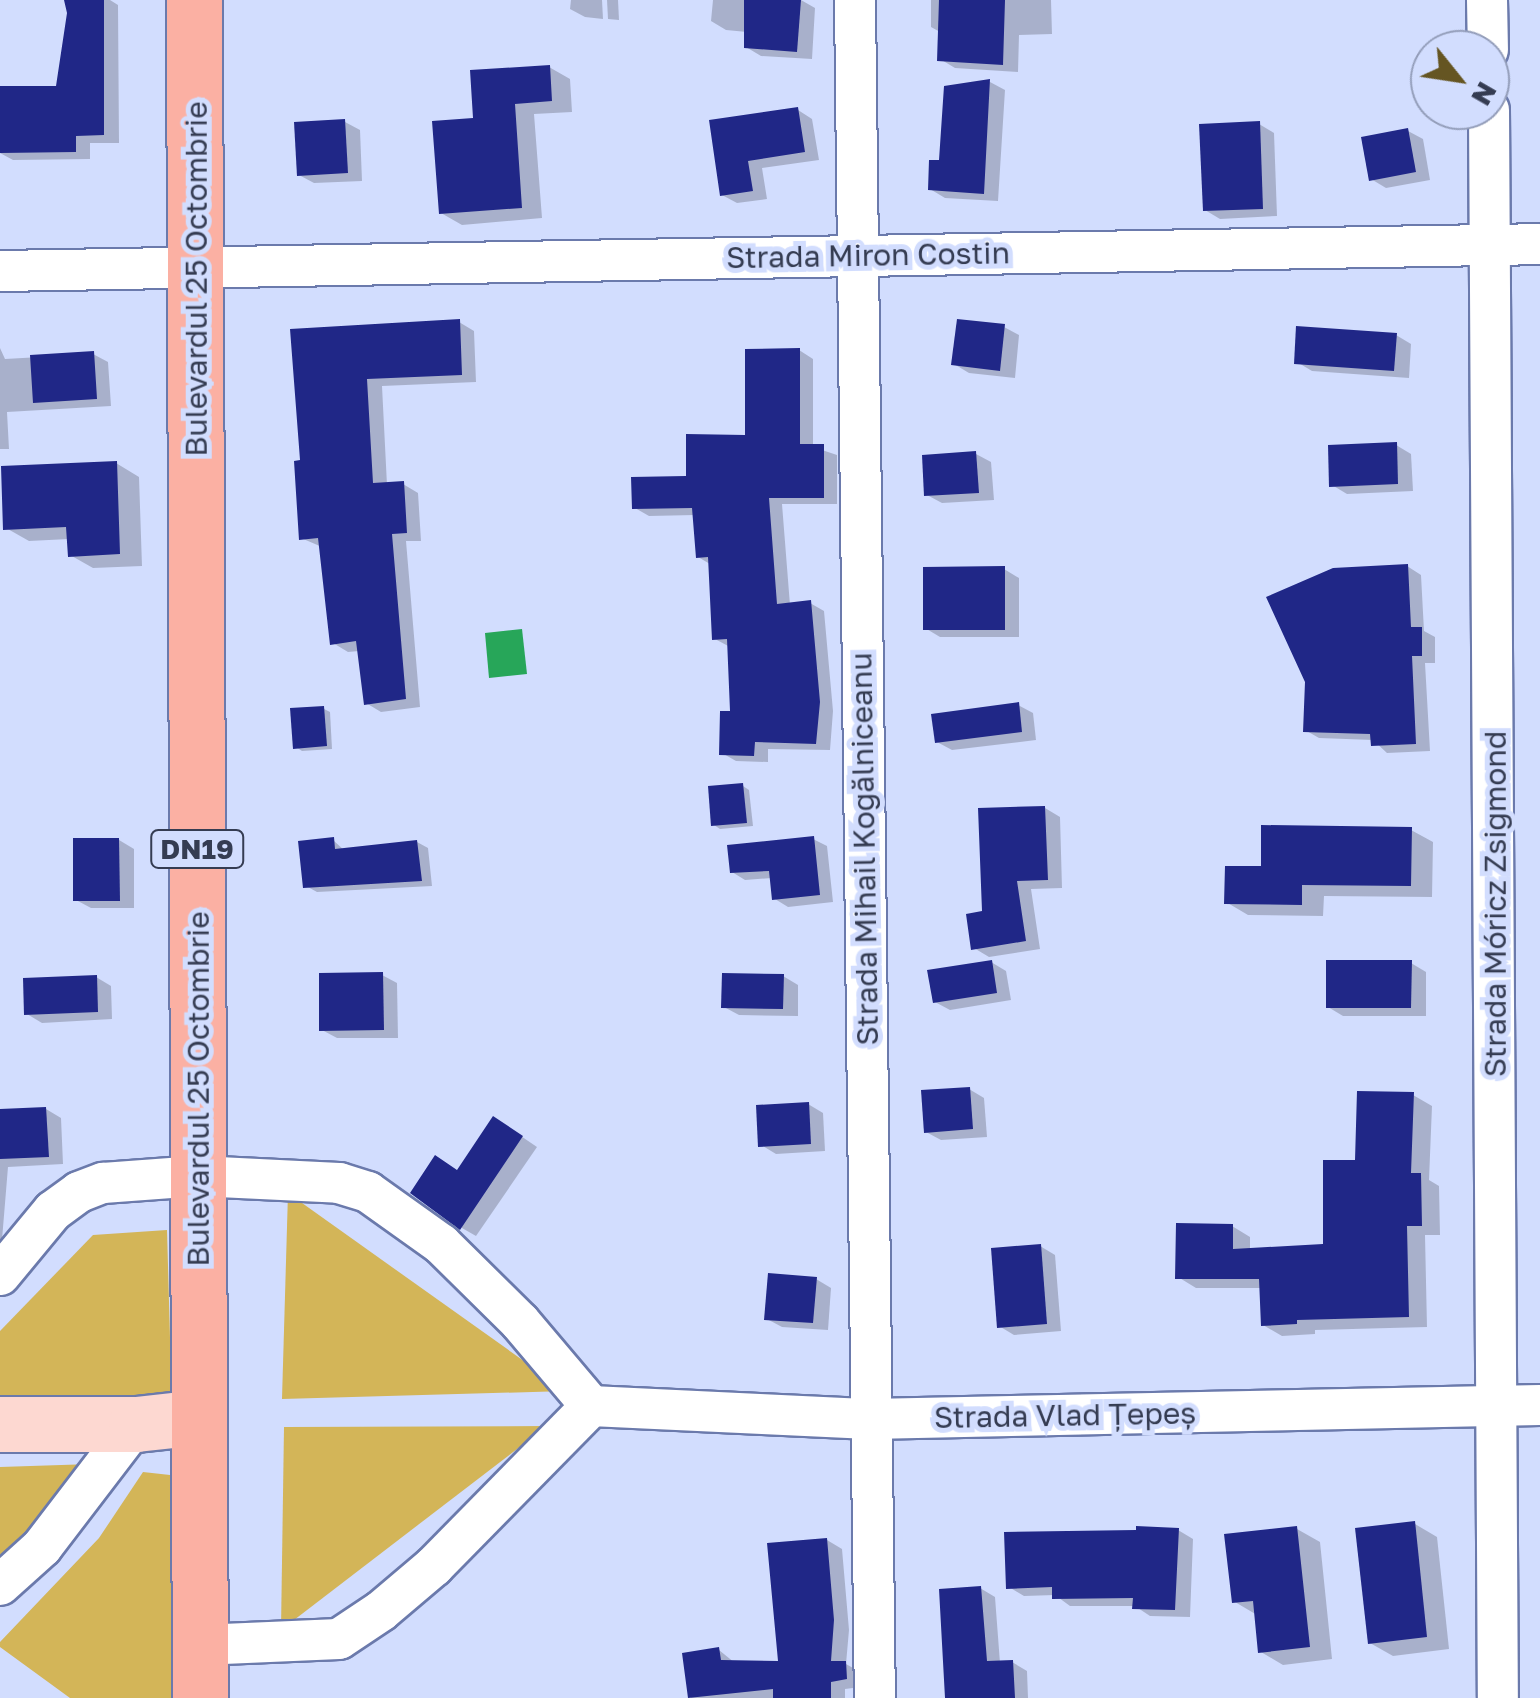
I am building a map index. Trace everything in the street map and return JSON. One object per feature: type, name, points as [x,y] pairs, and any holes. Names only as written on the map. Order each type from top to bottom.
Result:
[{"type":"main road","name":"Bulevardul 25 Octombrie","points":[[194,0],[200,1698]]},
{"type":"street","name":"Strada Mihail Kogălniceanu","points":[[855,0],[874,1698]]},
{"type":"street","points":[[1487,0],[1488,30]]},
{"type":"street","name":"Strada Móricz Zsigmond","points":[[1489,130],[1498,1698]]},
{"type":"street","name":"Strada Miron Costin","points":[[0,271],[1540,244]]},
{"type":"street","points":[[0,1275],[53,1211],[80,1192],[104,1183],[198,1176],[306,1179],[368,1192],[441,1244],[520,1322],[591,1406],[434,1566],[381,1611],[339,1639],[200,1645]]},
{"type":"street","name":"Strada Vlad Țepeș","points":[[591,1406],[870,1419],[1540,1405]]},
{"type":"street","points":[[0,1424],[136,1424],[199,1417]]},
{"type":"street","points":[[0,1585],[42,1547],[136,1424]]},
{"type":"shaded area","points":[[522,629],[527,674],[489,678],[485,633]]},
{"type":"shaded area","points":[[288,1193],[566,1391],[282,1399]]},
{"type":"shaded area","points":[[167,1230],[172,1409],[0,1424],[0,1331],[93,1235]]},
{"type":"shaded area","points":[[547,1426],[281,1630],[284,1427]]},
{"type":"shaded area","points":[[92,1464],[0,1587],[0,1467]]},
{"type":"shaded area","points":[[143,1472],[170,1475],[172,1698],[70,1698],[0,1647],[0,1642],[99,1538]]},
{"type":"building","points":[[64,0],[104,0],[104,135],[76,136],[76,152],[0,153],[0,86],[56,86],[67,13]]},
{"type":"building","points":[[744,0],[801,0],[797,52],[744,48]]},
{"type":"building","points":[[939,0],[1005,0],[1003,65],[937,61]]},
{"type":"building","points":[[550,65],[552,101],[515,104],[522,208],[439,214],[432,121],[473,118],[470,70]]},
{"type":"building","points":[[990,79],[984,194],[928,190],[929,160],[939,160],[944,86]]},
{"type":"building","points":[[798,107],[805,152],[748,161],[753,191],[720,196],[709,120]]},
{"type":"building","points":[[345,119],[348,173],[297,176],[294,122]]},
{"type":"building","points":[[1260,121],[1263,209],[1203,211],[1199,124]]},
{"type":"building","points":[[1408,128],[1416,172],[1369,181],[1361,137]]},
{"type":"building","points":[[460,319],[462,375],[367,379],[373,483],[404,481],[407,533],[392,534],[406,699],[364,705],[356,641],[330,645],[318,538],[299,540],[294,461],[300,460],[290,329]]},
{"type":"building","points":[[957,319],[1005,324],[1000,371],[951,365]]},
{"type":"building","points":[[1296,326],[1397,333],[1394,371],[1294,364]]},
{"type":"building","points":[[800,348],[800,444],[824,444],[824,498],[769,498],[777,604],[811,600],[820,702],[816,744],[755,742],[754,756],[719,755],[720,711],[730,711],[727,639],[712,640],[708,557],[696,558],[692,508],[632,509],[631,477],[686,476],[686,434],[745,435],[745,349]]},
{"type":"building","points":[[94,351],[97,399],[33,403],[30,355]]},
{"type":"building","points":[[1397,442],[1398,484],[1329,487],[1328,445]]},
{"type":"building","points":[[976,451],[979,493],[924,496],[922,455]]},
{"type":"building","points":[[117,461],[120,554],[68,557],[66,527],[3,530],[1,466]]},
{"type":"building","points":[[1408,564],[1411,627],[1422,627],[1422,656],[1412,656],[1416,744],[1371,746],[1370,734],[1303,732],[1305,682],[1266,597],[1333,568]]},
{"type":"building","points":[[1005,566],[1005,630],[923,630],[923,567]]},
{"type":"building","points":[[1019,702],[1022,732],[935,743],[931,714]]},
{"type":"building","points":[[324,706],[327,746],[293,749],[290,708]]},
{"type":"building","points":[[743,783],[747,823],[711,826],[708,786]]},
{"type":"building","points":[[1045,806],[1048,880],[1017,881],[1026,941],[971,950],[966,914],[982,911],[978,808]]},
{"type":"building","points":[[1261,825],[1412,827],[1411,886],[1302,885],[1302,905],[1224,904],[1225,866],[1261,866]]},
{"type":"building","points":[[814,836],[820,895],[772,900],[769,871],[730,873],[727,845]]},
{"type":"building","points":[[334,837],[335,849],[417,840],[422,881],[303,888],[298,841]]},
{"type":"building","points":[[73,838],[119,838],[120,901],[73,901]]},
{"type":"building","points":[[992,960],[997,993],[933,1003],[927,970]]},
{"type":"building","points":[[1326,960],[1412,960],[1411,1008],[1326,1008]]},
{"type":"building","points":[[383,972],[384,1030],[319,1031],[319,973]]},
{"type":"building","points":[[722,973],[784,974],[783,1009],[721,1008]]},
{"type":"building","points":[[97,975],[98,1012],[24,1015],[23,978]]},
{"type":"building","points":[[970,1087],[973,1129],[924,1133],[921,1090]]},
{"type":"building","points":[[1357,1091],[1414,1092],[1411,1173],[1421,1173],[1422,1226],[1407,1226],[1409,1317],[1297,1320],[1297,1324],[1261,1326],[1259,1279],[1175,1279],[1176,1223],[1233,1224],[1233,1249],[1323,1244],[1323,1160],[1355,1160]]},
{"type":"building","points":[[809,1102],[811,1144],[758,1147],[756,1105]]},
{"type":"building","points":[[46,1107],[49,1157],[0,1159],[0,1109]]},
{"type":"building","points":[[493,1116],[523,1136],[460,1230],[410,1193],[435,1155],[457,1170]]},
{"type":"building","points":[[1041,1244],[1047,1324],[997,1328],[991,1248]]},
{"type":"building","points":[[768,1273],[817,1277],[813,1323],[764,1320]]},
{"type":"building","points":[[1415,1521],[1427,1637],[1368,1644],[1355,1528]]},
{"type":"building","points":[[1136,1526],[1179,1528],[1175,1610],[1132,1609],[1133,1598],[1052,1599],[1052,1587],[1006,1589],[1004,1532],[1136,1530]]},
{"type":"building","points":[[1297,1526],[1310,1647],[1258,1653],[1253,1601],[1232,1603],[1224,1534]]},
{"type":"building","points":[[827,1538],[834,1620],[831,1661],[846,1661],[847,1679],[831,1682],[831,1698],[773,1698],[773,1689],[688,1698],[682,1653],[719,1647],[721,1660],[778,1661],[767,1543]]},
{"type":"building","points":[[981,1586],[987,1661],[1013,1660],[1015,1698],[945,1698],[939,1589]]}]
